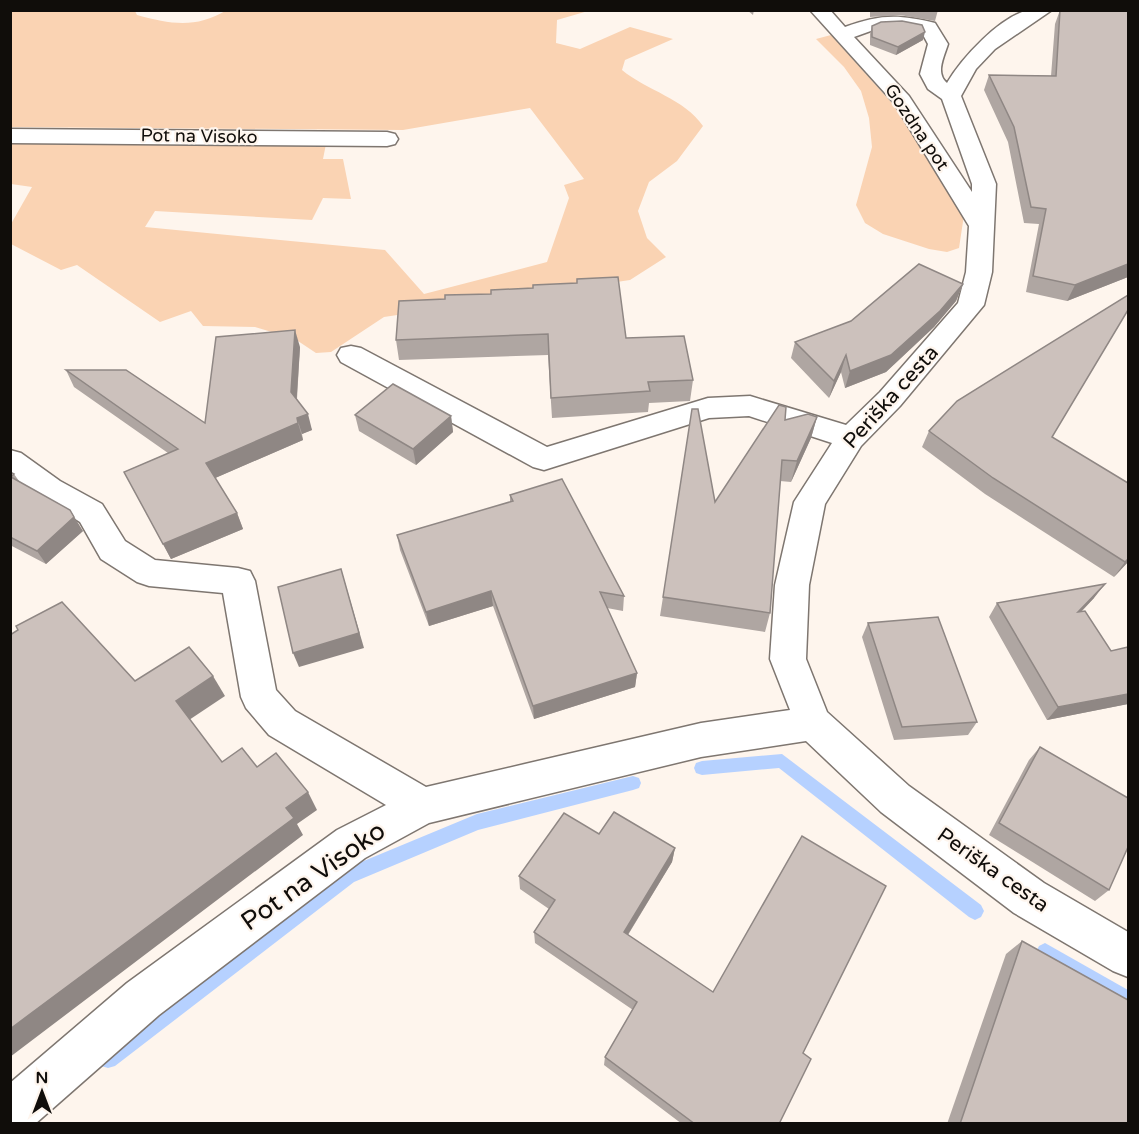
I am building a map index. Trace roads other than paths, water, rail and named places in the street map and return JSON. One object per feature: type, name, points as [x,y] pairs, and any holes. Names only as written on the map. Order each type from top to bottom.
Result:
[{"type":"street","name":"Gozdna pot","points":[[819,10],[844,34],[902,100],[981,225]]},
{"type":"street","points":[[844,34],[876,22],[900,21],[928,27],[938,44],[928,73],[933,85],[951,96],[962,71],[982,49],[1016,23],[1043,10]]},
{"type":"street","name":"Periška cesta","points":[[951,96],[984,184],[979,272],[971,305],[890,399],[850,438],[810,502],[792,585],[788,659],[813,723],[895,800],[1029,898],[1128,956]]},
{"type":"street","name":"Pot na Visoko","points":[[10,136],[387,139]]},
{"type":"street","points":[[351,355],[544,459],[708,408],[750,406],[850,438]]},
{"type":"street","points":[[10,461],[50,489],[92,513],[113,550],[149,573],[238,581],[260,697],[282,723],[375,776],[422,806]]},
{"type":"street","name":"Pot na Visoko","points":[[10,1114],[143,999],[351,844],[422,806],[701,741],[813,723]]},
{"type":"waterway","points":[[702,768],[782,761],[975,911]]},
{"type":"waterway","points":[[108,1059],[348,876],[477,822],[633,783]]},
{"type":"waterway","points":[[1045,952],[1128,1000]]}]
